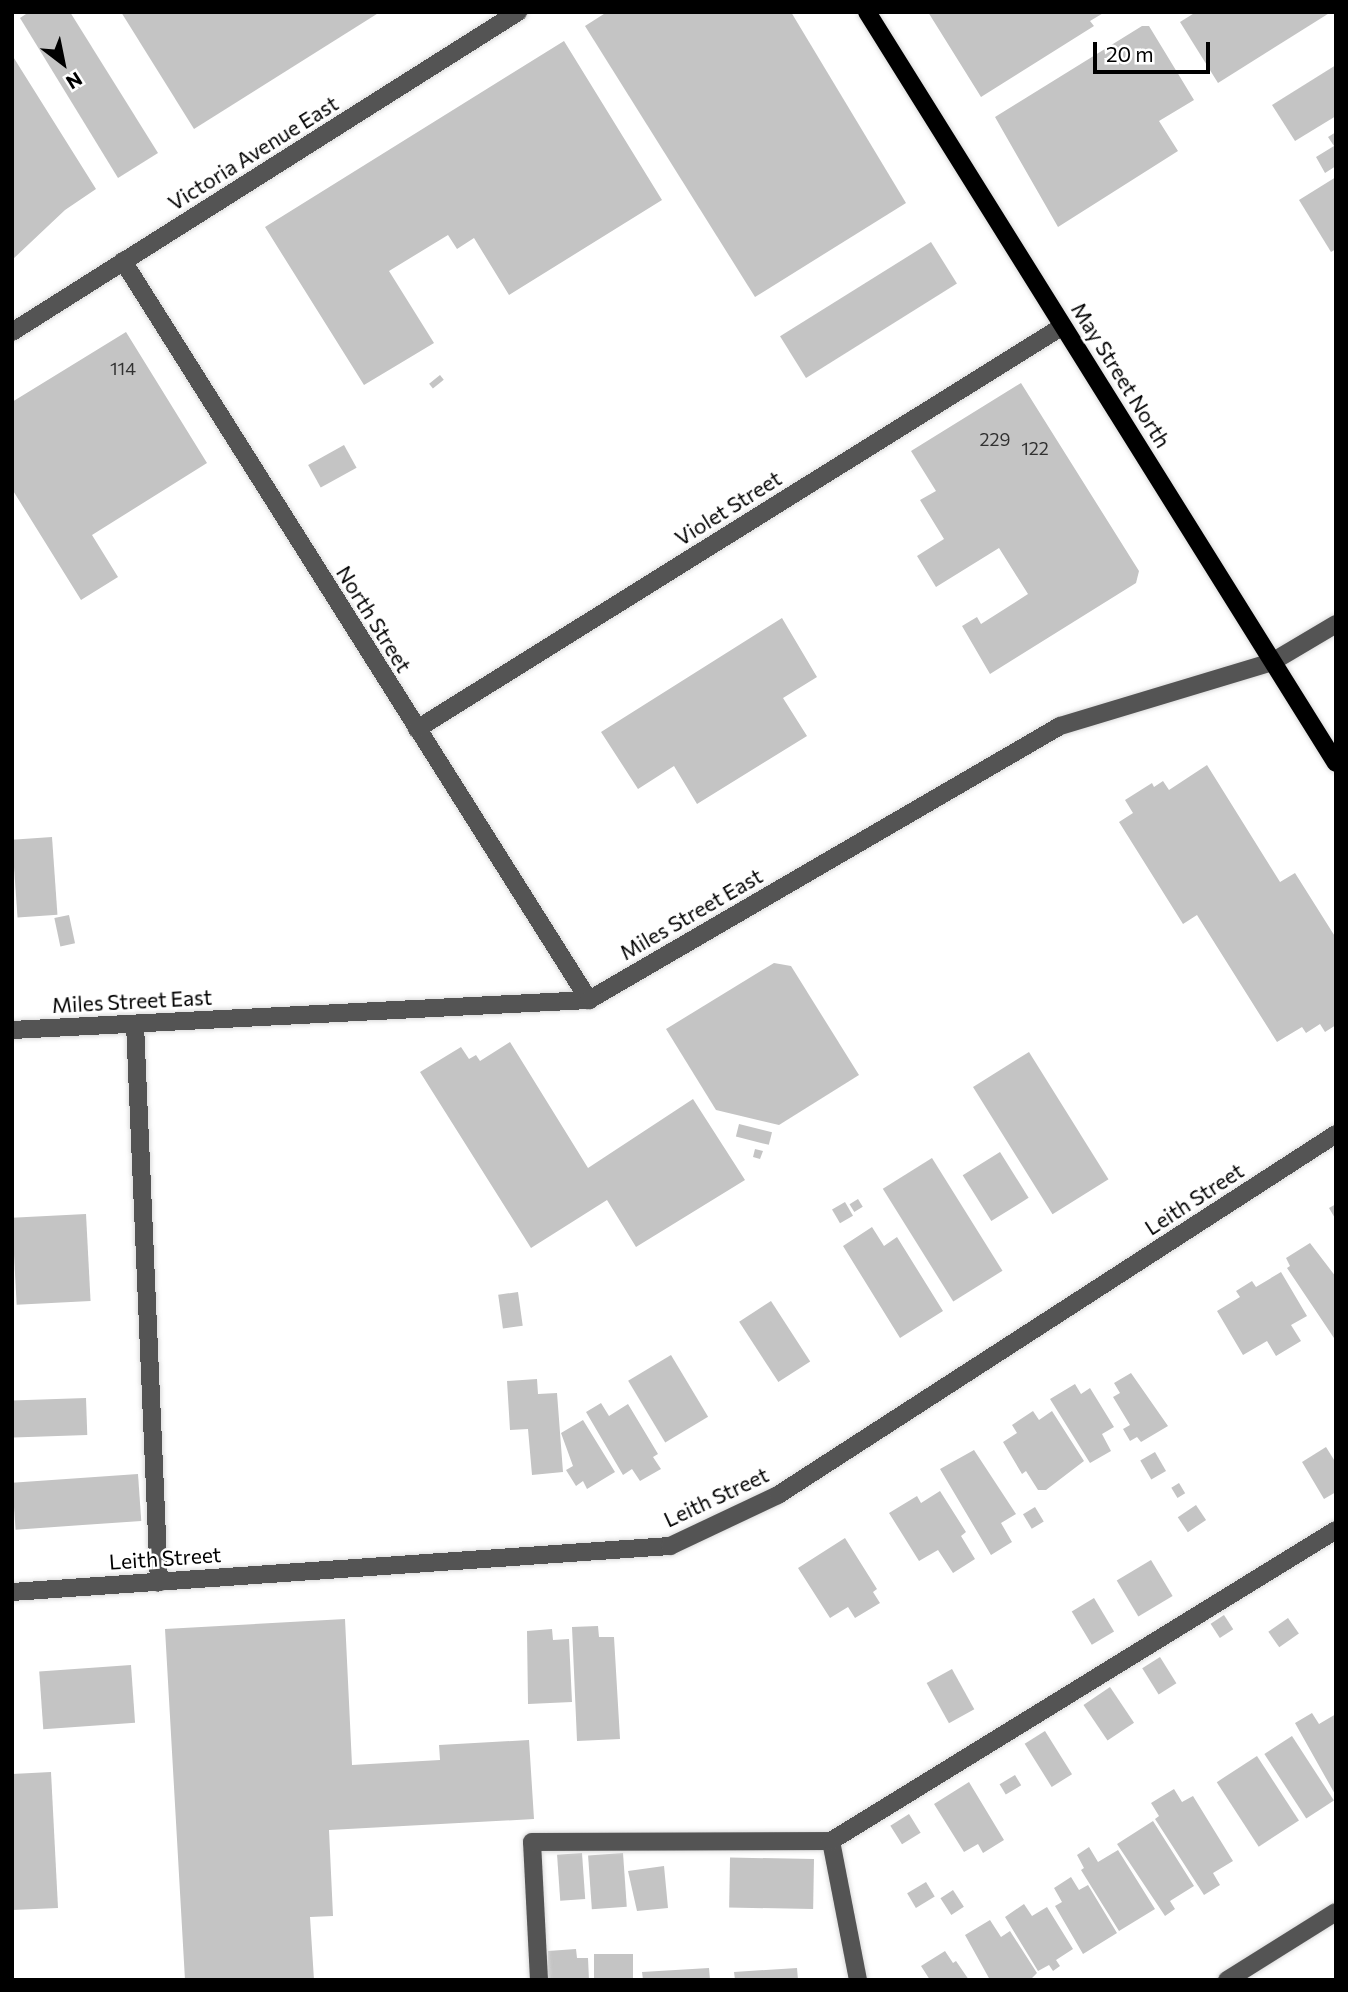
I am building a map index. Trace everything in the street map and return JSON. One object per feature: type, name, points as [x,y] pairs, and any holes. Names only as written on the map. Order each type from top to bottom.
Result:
[{"type":"main road","name":"May Street North","points":[[867,12],[1336,763]]},
{"type":"street","name":"Victoria Avenue East","points":[[12,332],[517,12]]},
{"type":"street","name":"North Street","points":[[122,261],[589,1000]]},
{"type":"street","name":"Violet Street","points":[[416,729],[1063,326]]},
{"type":"street","name":"Miles Street East","points":[[12,1030],[589,1000],[1060,726],[1272,662],[1336,624]]},
{"type":"street","points":[[135,1024],[159,1582]]},
{"type":"street","name":"Leith Street","points":[[12,1592],[670,1546],[778,1495],[1336,1135]]},
{"type":"street","points":[[539,1980],[531,1842],[831,1841],[1336,1530]]},
{"type":"street","points":[[831,1841],[858,1980]]},
{"type":"street","points":[[1227,1980],[1336,1912]]},
{"type":"building","points":[[29,12],[70,12],[158,153],[118,178],[20,18]]},
{"type":"building","points":[[121,12],[380,12],[194,129]]},
{"type":"building","points":[[607,12],[791,12],[906,203],[755,297],[585,26]]},
{"type":"building","points":[[928,12],[1105,12],[1090,21],[1094,26],[981,97]]},
{"type":"building","points":[[1196,12],[1331,12],[1218,83],[1180,22]]},
{"type":"building","points":[[1142,26],[1149,26],[1194,100],[1159,121],[1178,151],[1058,227],[995,117]]},
{"type":"building","points":[[564,41],[662,200],[509,295],[474,238],[457,249],[448,235],[389,271],[434,343],[364,385],[265,227]]},
{"type":"building","points":[[12,55],[96,189],[65,210],[12,260]]},
{"type":"building","points":[[1336,65],[1336,116],[1295,141],[1272,105]]},
{"type":"building","points":[[1336,132],[1336,166],[1325,173],[1316,157],[1334,146],[1328,137]]},
{"type":"building","points":[[1336,177],[1336,249],[1331,252],[1299,200]]},
{"type":"building","points":[[931,242],[957,284],[806,378],[780,336]]},
{"type":"building","points":[[126,332],[207,463],[92,535],[118,577],[81,600],[12,489],[12,402]]},
{"type":"building","points":[[440,375],[444,380],[433,388],[429,384]]},
{"type":"building","points":[[1021,383],[1139,571],[1136,583],[990,674],[962,626],[977,617],[981,624],[1028,594],[999,548],[936,587],[917,556],[944,539],[920,500],[936,491],[911,451]]},
{"type":"building","points":[[344,445],[357,468],[321,488],[308,465]]},
{"type":"building","points":[[782,618],[817,677],[783,698],[807,736],[697,804],[674,766],[638,789],[601,732]]},
{"type":"building","points":[[1207,765],[1280,882],[1295,873],[1336,938],[1336,1025],[1325,1032],[1320,1024],[1306,1033],[1302,1027],[1277,1042],[1197,915],[1183,924],[1119,822],[1133,813],[1125,800],[1152,783],[1154,787],[1163,781],[1169,790]]},
{"type":"building","points":[[52,837],[57,915],[18,918],[12,840]]},
{"type":"building","points":[[69,915],[75,943],[60,946],[54,918]]},
{"type":"building","points":[[774,963],[791,966],[859,1075],[779,1125],[716,1110],[666,1029]]},
{"type":"building","points":[[510,1042],[588,1168],[693,1099],[745,1180],[636,1247],[607,1200],[531,1248],[420,1072],[461,1047],[469,1059],[476,1055],[480,1061]]},
{"type":"building","points":[[1029,1052],[1108,1179],[1053,1214],[973,1087]]},
{"type":"building","points":[[739,1124],[772,1132],[769,1145],[736,1137]]},
{"type":"building","points":[[755,1149],[763,1151],[760,1159],[753,1157]]},
{"type":"building","points":[[1000,1152],[1029,1198],[991,1221],[963,1175]]},
{"type":"building","points":[[932,1158],[1002,1271],[953,1302],[883,1189]]},
{"type":"building","points":[[858,1199],[863,1207],[854,1212],[850,1204]]},
{"type":"building","points":[[845,1202],[853,1216],[840,1223],[832,1210]]},
{"type":"building","points":[[1336,1204],[1336,1220],[1329,1208]]},
{"type":"building","points":[[86,1214],[91,1301],[17,1305],[12,1218]]},
{"type":"building","points":[[872,1227],[884,1246],[897,1237],[943,1311],[900,1338],[843,1246]]},
{"type":"building","points":[[1310,1243],[1336,1277],[1336,1341],[1287,1268],[1290,1266],[1286,1258]]},
{"type":"building","points":[[1281,1272],[1307,1316],[1291,1325],[1301,1341],[1276,1356],[1267,1341],[1243,1355],[1217,1311],[1240,1297],[1236,1291],[1252,1281],[1256,1287]]},
{"type":"building","points":[[518,1292],[523,1326],[503,1328],[498,1295]]},
{"type":"building","points":[[771,1301],[810,1361],[778,1382],[739,1322]]},
{"type":"building","points":[[671,1355],[708,1417],[665,1442],[628,1381]]},
{"type":"building","points":[[1131,1373],[1168,1426],[1141,1442],[1137,1437],[1130,1441],[1123,1429],[1130,1425],[1113,1397],[1120,1393],[1114,1383]]},
{"type":"building","points":[[537,1379],[538,1394],[557,1393],[563,1472],[532,1475],[528,1429],[510,1430],[507,1381]]},
{"type":"building","points":[[1075,1384],[1081,1394],[1090,1388],[1114,1427],[1102,1434],[1111,1451],[1090,1463],[1050,1399]]},
{"type":"building","points":[[86,1398],[87,1435],[13,1438],[12,1401]]},
{"type":"building","points":[[601,1403],[609,1416],[628,1404],[658,1454],[653,1457],[661,1469],[640,1481],[632,1469],[623,1475],[586,1412]]},
{"type":"building","points":[[1033,1411],[1039,1420],[1052,1411],[1084,1461],[1046,1490],[1038,1490],[1026,1471],[1022,1474],[1003,1442],[1017,1433],[1012,1425]]},
{"type":"building","points":[[583,1420],[615,1472],[587,1489],[583,1481],[576,1486],[566,1470],[573,1466],[561,1433]]},
{"type":"building","points":[[1326,1447],[1336,1463],[1336,1492],[1324,1499],[1302,1462]]},
{"type":"building","points":[[974,1450],[1016,1514],[1001,1523],[1012,1542],[991,1555],[940,1469]]},
{"type":"building","points":[[1155,1452],[1166,1471],[1151,1480],[1140,1460]]},
{"type":"building","points":[[138,1474],[141,1521],[16,1530],[12,1483]]},
{"type":"building","points":[[1179,1483],[1185,1493],[1177,1498],[1171,1488]]},
{"type":"building","points":[[940,1491],[966,1532],[961,1536],[975,1559],[953,1573],[938,1550],[919,1561],[889,1513],[917,1496],[921,1503]]},
{"type":"building","points":[[1196,1505],[1206,1520],[1188,1532],[1178,1517]]},
{"type":"building","points":[[1035,1507],[1044,1522],[1032,1529],[1023,1514]]},
{"type":"building","points":[[845,1538],[877,1589],[873,1592],[880,1603],[855,1618],[848,1607],[830,1618],[798,1568]]},
{"type":"building","points":[[1151,1560],[1173,1596],[1138,1617],[1117,1581]]},
{"type":"building","points":[[1094,1598],[1114,1631],[1092,1645],[1072,1611]]},
{"type":"building","points":[[1224,1615],[1233,1629],[1220,1638],[1211,1624]]},
{"type":"building","points":[[1288,1618],[1299,1634],[1279,1647],[1268,1632]]},
{"type":"building","points":[[345,1619],[352,1765],[440,1760],[439,1745],[529,1740],[534,1819],[329,1830],[333,1916],[310,1917],[314,1980],[185,1980],[165,1629]]},
{"type":"building","points":[[598,1626],[599,1637],[614,1637],[620,1739],[577,1741],[572,1627]]},
{"type":"building","points":[[552,1629],[553,1640],[569,1639],[572,1702],[528,1704],[527,1631]]},
{"type":"building","points":[[1160,1657],[1176,1683],[1159,1694],[1142,1668]]},
{"type":"building","points":[[131,1665],[135,1723],[43,1729],[39,1671]]},
{"type":"building","points":[[952,1669],[974,1709],[949,1723],[927,1683]]},
{"type":"building","points":[[1110,1687],[1134,1723],[1108,1741],[1083,1705]]},
{"type":"building","points":[[1312,1713],[1319,1724],[1336,1714],[1336,1796],[1295,1723]]},
{"type":"building","points":[[1045,1731],[1072,1774],[1052,1787],[1025,1744]]},
{"type":"building","points":[[1292,1736],[1334,1801],[1306,1819],[1264,1754]]},
{"type":"building","points":[[1257,1756],[1299,1821],[1259,1847],[1217,1782]]},
{"type":"building","points":[[51,1772],[58,1908],[12,1910],[12,1774]]},
{"type":"building","points":[[1015,1775],[1021,1785],[1006,1795],[1000,1784]]},
{"type":"building","points":[[969,1782],[1004,1840],[983,1853],[978,1844],[964,1852],[934,1804]]},
{"type":"building","points":[[1174,1789],[1182,1802],[1193,1796],[1233,1861],[1213,1873],[1220,1885],[1204,1895],[1155,1819],[1159,1816],[1151,1803]]},
{"type":"building","points":[[909,1814],[921,1833],[902,1844],[890,1826]]},
{"type":"building","points":[[1153,1821],[1194,1886],[1170,1901],[1175,1909],[1165,1916],[1117,1844]]},
{"type":"building","points":[[1089,1847],[1098,1862],[1118,1850],[1155,1909],[1119,1931],[1081,1870],[1084,1868],[1077,1855]]},
{"type":"building","points":[[582,1853],[585,1899],[560,1901],[557,1855]]},
{"type":"building","points":[[623,1853],[627,1907],[592,1909],[588,1855]]},
{"type":"building","points":[[730,1858],[814,1859],[813,1909],[729,1908]]},
{"type":"building","points":[[664,1866],[668,1908],[637,1911],[628,1871]]},
{"type":"building","points":[[1071,1877],[1079,1890],[1088,1885],[1117,1933],[1083,1954],[1055,1906],[1062,1902],[1054,1888]]},
{"type":"building","points":[[926,1882],[935,1897],[916,1908],[907,1893]]},
{"type":"building","points":[[953,1890],[964,1907],[951,1915],[940,1898]]},
{"type":"building","points":[[1024,1904],[1032,1916],[1047,1907],[1073,1949],[1056,1960],[1060,1966],[1053,1971],[1049,1965],[1038,1971],[1005,1917]]},
{"type":"building","points":[[990,1920],[1001,1937],[1010,1931],[1037,1973],[1030,1980],[990,1980],[965,1935]]},
{"type":"building","points":[[576,1949],[577,1958],[588,1958],[589,1980],[547,1980],[548,1951]]},
{"type":"building","points":[[945,1951],[969,1980],[930,1980],[921,1966]]},
{"type":"building","points":[[594,1954],[633,1954],[633,1980],[594,1980]]},
{"type":"building","points":[[709,1968],[710,1980],[643,1980],[642,1972]]},
{"type":"building","points":[[797,1968],[798,1980],[735,1980],[734,1972]]}]
